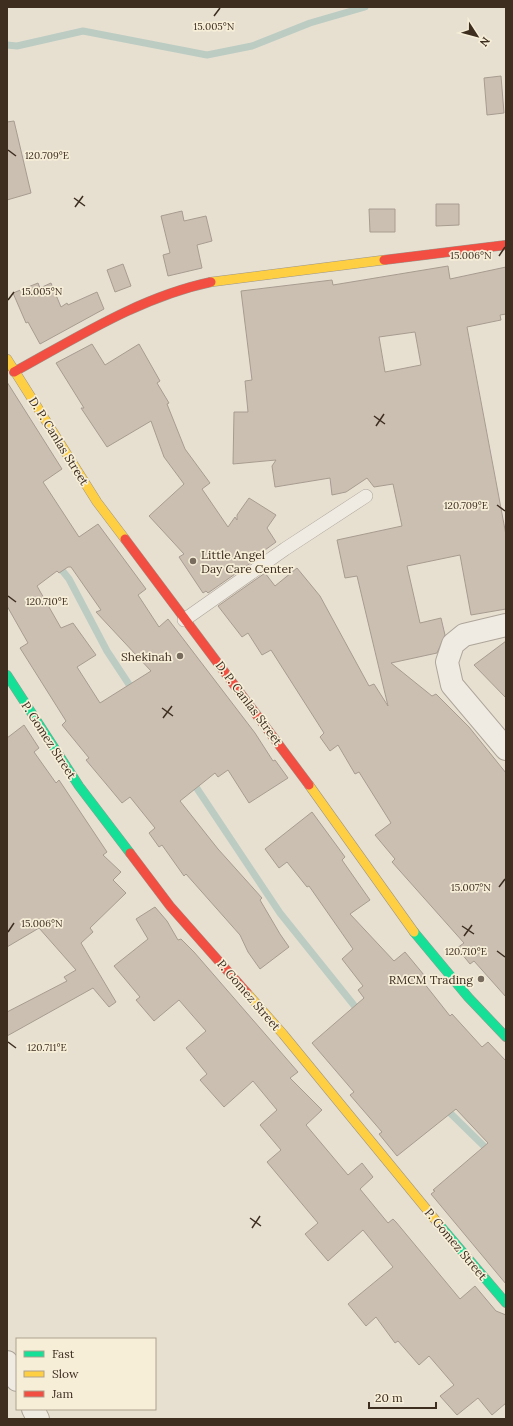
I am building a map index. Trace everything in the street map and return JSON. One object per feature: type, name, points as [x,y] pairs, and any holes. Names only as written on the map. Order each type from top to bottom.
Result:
[{"type":"street","points":[[14,372],[126,311],[154,298],[210,282],[506,245]]},
{"type":"street","name":"D. P. Canlas Street","points":[[7,358],[14,372],[97,502],[184,620],[272,734],[424,946],[468,997],[506,1037]]},
{"type":"street","points":[[506,625],[464,635],[453,644],[447,662],[452,685],[506,749]]},
{"type":"street","name":"P. Gomez Street","points":[[7,675],[80,786],[170,906],[283,1034],[396,1174],[506,1303]]},
{"type":"street","points":[[7,1362],[16,1378]]},
{"type":"street","points":[[34,1410],[38,1419]]},
{"type":"lane","points":[[184,620],[285,549],[366,496]]},
{"type":"building","points":[[501,76],[504,113],[487,115],[484,78]]},
{"type":"building","points":[[14,121],[31,193],[7,200],[7,122]]},
{"type":"building","points":[[436,204],[459,204],[459,225],[436,226]]},
{"type":"building","points":[[369,209],[395,209],[395,232],[370,232]]},
{"type":"building","points":[[182,211],[184,221],[206,216],[212,241],[197,245],[202,268],[168,276],[163,255],[170,253],[161,216]]},
{"type":"building","points":[[123,264],[131,286],[115,292],[107,270]]},
{"type":"building","points":[[448,266],[450,279],[506,267],[506,314],[500,315],[501,320],[467,327],[506,535],[506,609],[471,615],[460,555],[407,566],[420,623],[441,618],[445,635],[437,653],[391,663],[432,696],[436,694],[469,727],[506,773],[506,997],[474,961],[470,964],[457,948],[464,943],[392,862],[395,859],[375,835],[391,823],[359,772],[355,774],[338,745],[330,751],[320,737],[324,733],[271,650],[262,655],[248,633],[242,637],[218,606],[265,573],[275,586],[297,568],[320,596],[369,686],[374,684],[388,706],[357,576],[345,578],[337,540],[402,526],[393,484],[374,487],[367,478],[346,492],[332,495],[330,478],[275,487],[272,466],[276,460],[233,464],[234,412],[248,412],[245,381],[252,380],[241,291],[332,280],[333,285]],"holes":[[[415,332],[421,365],[385,372],[379,337]]]},
{"type":"building","points":[[38,283],[40,288],[51,283],[61,307],[67,303],[68,305],[97,292],[104,309],[40,344],[28,322],[26,323],[13,293]]},
{"type":"building","points":[[92,344],[105,365],[139,344],[160,381],[157,383],[169,403],[167,404],[185,449],[210,483],[202,489],[228,527],[235,517],[237,520],[237,515],[249,498],[276,515],[267,528],[276,542],[254,558],[255,560],[208,593],[206,591],[203,593],[179,557],[184,554],[149,516],[184,484],[164,457],[151,421],[107,447],[81,408],[84,408],[56,363]]},
{"type":"building","points":[[7,382],[62,469],[43,482],[79,537],[98,524],[146,589],[138,595],[159,627],[168,619],[255,733],[273,761],[275,760],[288,778],[249,803],[228,770],[218,777],[215,773],[180,801],[218,849],[262,898],[260,900],[289,947],[260,969],[248,952],[240,935],[186,874],[184,876],[162,845],[159,847],[149,833],[155,828],[130,797],[122,803],[86,760],[89,758],[62,725],[66,721],[20,648],[28,643],[7,606]],"holes":[[[68,567],[71,567],[101,610],[96,612],[151,671],[100,703],[77,667],[96,655],[73,623],[61,628],[37,586],[57,571],[59,573]]]},
{"type":"building","points":[[506,641],[506,698],[474,665]]},
{"type":"building","points":[[24,725],[39,748],[34,752],[56,783],[59,780],[107,852],[103,855],[121,872],[113,880],[126,893],[90,928],[93,932],[81,943],[116,1002],[109,1007],[93,988],[7,1036],[7,1012],[67,981],[64,977],[76,970],[39,928],[7,947],[7,738]]},
{"type":"building","points":[[312,812],[345,857],[342,860],[370,900],[350,914],[394,961],[405,952],[424,975],[420,978],[450,1016],[452,1014],[482,1047],[488,1042],[506,1061],[506,1284],[431,1194],[435,1191],[433,1190],[488,1143],[456,1109],[397,1156],[379,1134],[382,1132],[350,1095],[354,1092],[312,1043],[364,998],[358,990],[363,986],[342,959],[353,949],[309,886],[307,887],[287,862],[279,868],[265,849]]},
{"type":"building","points":[[155,907],[167,921],[178,940],[181,939],[194,952],[298,1072],[290,1078],[322,1110],[306,1125],[348,1175],[362,1163],[373,1177],[360,1189],[388,1223],[393,1219],[396,1222],[460,1299],[475,1286],[496,1311],[506,1315],[506,1403],[492,1415],[478,1398],[457,1415],[440,1396],[454,1385],[429,1356],[419,1365],[398,1341],[395,1343],[376,1317],[366,1326],[348,1304],[393,1267],[363,1230],[328,1261],[305,1234],[318,1223],[267,1162],[281,1150],[260,1125],[277,1110],[253,1081],[224,1107],[200,1080],[207,1074],[186,1048],[206,1031],[179,1000],[154,1021],[136,1000],[140,997],[114,966],[148,939],[136,919]]},
{"type":"waterway","points":[[7,45],[17,46],[83,31],[207,55],[252,46],[310,23],[365,7]]},
{"type":"waterway","points":[[57,564],[69,579],[107,651],[134,692]]},
{"type":"waterway","points":[[192,781],[280,913],[361,1014]]},
{"type":"waterway","points":[[445,1108],[490,1152]]},
{"type":"traffic: fast","points":[[7,675],[79,786],[130,853]]},
{"type":"traffic: fast","points":[[414,932],[468,997],[506,1037]]},
{"type":"traffic: fast","points":[[437,1222],[506,1303]]},
{"type":"traffic: slow","points":[[211,282],[384,260]]},
{"type":"traffic: slow","points":[[7,359],[97,502],[125,539]]},
{"type":"traffic: slow","points":[[309,785],[414,932]]},
{"type":"traffic: slow","points":[[247,993],[283,1034],[437,1222]]},
{"type":"traffic: jam","points":[[384,260],[506,245]]},
{"type":"traffic: jam","points":[[14,372],[86,332],[134,308],[159,297],[211,282]]},
{"type":"traffic: jam","points":[[125,539],[309,785]]},
{"type":"traffic: jam","points":[[130,853],[170,906],[247,993]]},
{"type":"place","name":"Little Angel Day Care Center","points":[[193,561]]},
{"type":"place","name":"Shekinah","points":[[180,656]]},
{"type":"place","name":"RMCM Trading","points":[[481,979]]}]
